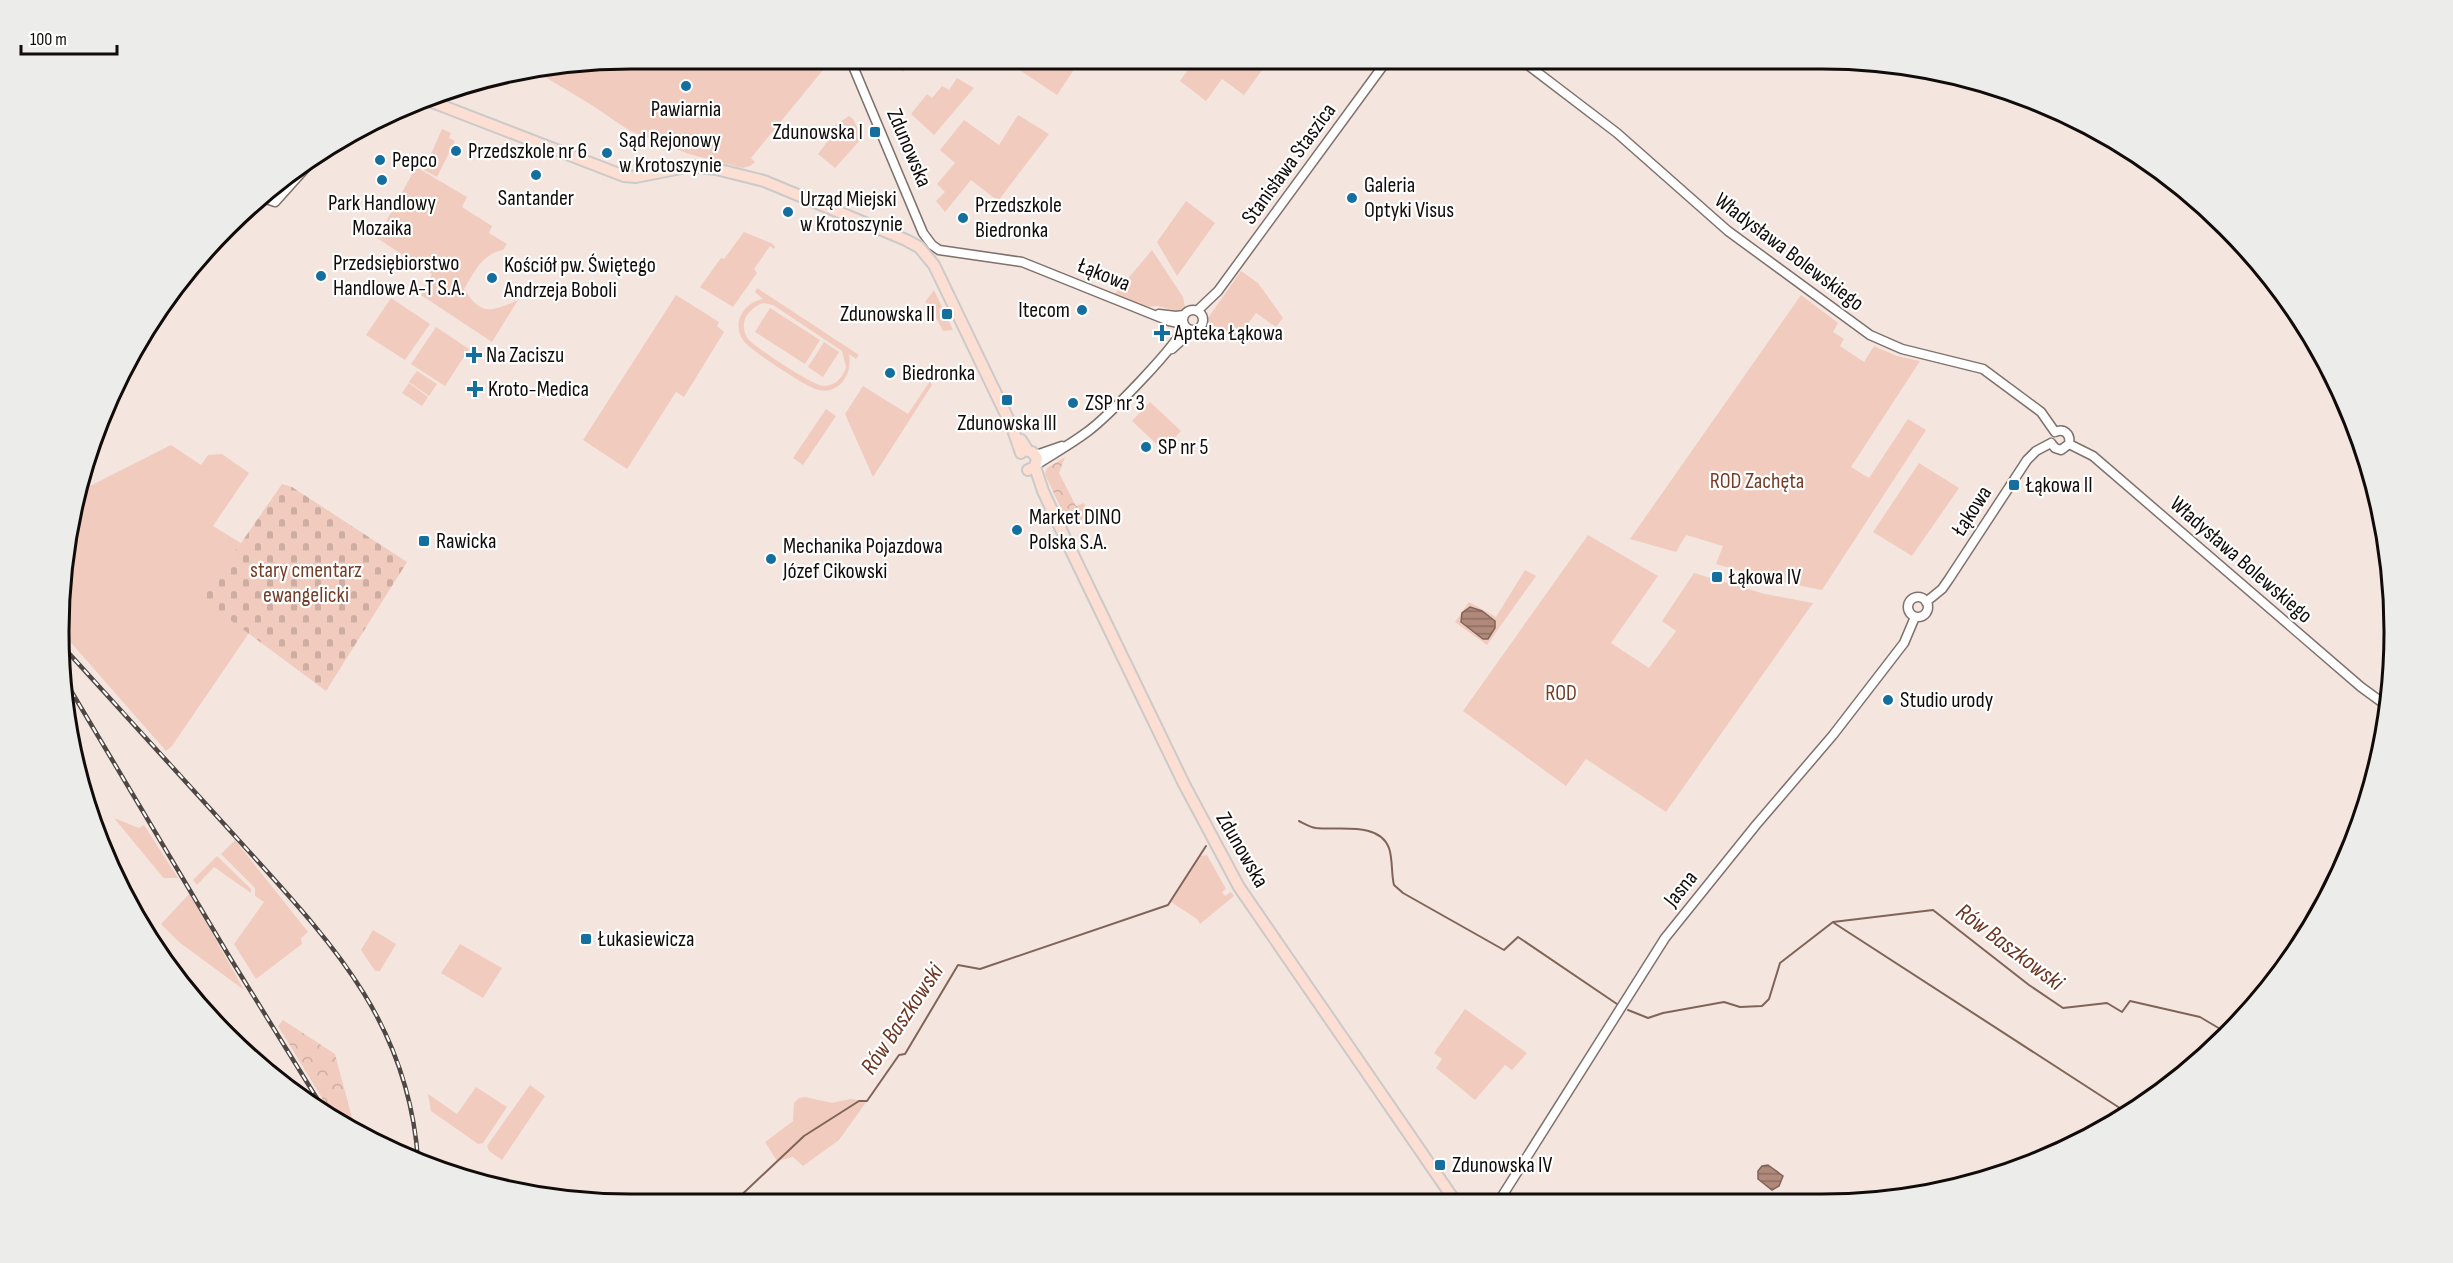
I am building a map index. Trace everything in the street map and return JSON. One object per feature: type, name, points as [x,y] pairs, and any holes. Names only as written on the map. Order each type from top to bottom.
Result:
[{"type":"main road","points":[[437,104],[615,173],[636,177],[691,166],[751,177],[783,188],[932,252]]},
{"type":"main road","name":"Zdunowska","points":[[932,252],[1011,427],[1030,460],[1035,483],[1043,491],[1189,794],[1239,887],[1450,1194]]},
{"type":"street","name":"Zdunowska","points":[[854,69],[932,252]]},
{"type":"street","name":"Stanisława Staszica","points":[[1200,314],[1381,69]]},
{"type":"street","name":"Władysława Bolewskiego","points":[[1533,69],[1617,133],[1728,231],[1870,335],[1902,349],[1985,370],[2040,412],[2055,432]]},
{"type":"street","points":[[271,201],[275,202],[292,183]]},
{"type":"street","name":"Łąkowa","points":[[932,252],[1022,262],[1168,321],[1184,321],[1193,330]]},
{"type":"street","points":[[1030,460],[1065,445],[1092,428],[1164,355],[1193,330],[1200,327],[1200,314],[1190,310],[1182,331],[1164,355]]},
{"type":"street","points":[[2061,430],[2070,438],[2069,444],[2061,450],[2055,448],[2051,443],[2051,437],[2055,432],[2061,430]]},
{"type":"street","name":"Łąkowa","points":[[1926,602],[1949,579],[2027,460],[2037,450],[2051,443]]},
{"type":"street","name":"Władysława Bolewskiego","points":[[2069,444],[2089,453],[2379,701]]},
{"type":"street","points":[[1918,597],[1926,602],[1928,608],[1925,614],[1915,617],[1909,611],[1910,602],[1918,597]]},
{"type":"street","name":"Jasna","points":[[1503,1194],[1665,938],[1756,825],[1833,735],[1904,643],[1915,617]]},
{"type":"green space","points":[[632,69],[824,69],[751,158],[755,162],[742,168],[689,154],[630,131],[544,76],[595,70]]},
{"type":"green space","points":[[1018,69],[1070,69],[1073,71],[1057,95]]},
{"type":"green space","points":[[1189,69],[1263,69],[1244,95],[1222,79],[1206,101],[1180,81]]},
{"type":"green space","points":[[957,78],[974,88],[934,135],[911,114],[927,94],[932,98],[942,86],[949,90]]},
{"type":"green space","points":[[1018,115],[1049,134],[998,201],[971,180],[945,212],[936,201],[945,192],[937,184],[955,163],[940,150],[964,120],[999,145]]},
{"type":"green space","points":[[849,116],[853,119],[862,138],[835,168],[818,154],[830,138],[825,132]]},
{"type":"green space","points":[[442,129],[451,133],[449,138],[455,141],[437,177],[424,170]]},
{"type":"green space","points":[[416,167],[467,197],[462,207],[492,226],[489,233],[507,244],[503,250],[484,259],[464,289],[470,298],[482,308],[494,309],[518,300],[492,342],[421,295],[432,274],[377,238]]},
{"type":"green space","points":[[1186,201],[1215,223],[1177,276],[1157,242]]},
{"type":"green space","points":[[744,232],[773,244],[775,247],[774,249],[770,246],[754,269],[757,273],[733,307],[700,287]]},
{"type":"green space","points":[[1152,250],[1183,297],[1185,307],[1182,313],[1178,314],[1178,311],[1157,306],[1146,307],[1115,294]]},
{"type":"green space","points":[[1241,271],[1258,283],[1283,318],[1276,327],[1256,313],[1238,337],[1223,334],[1209,322],[1208,318]]},
{"type":"green space","points":[[757,288],[859,355],[856,359],[849,354],[849,369],[837,387],[823,391],[815,389],[777,367],[747,345],[740,333],[739,320],[751,304],[763,299],[755,292]],"holes":[[[763,303],[773,305],[842,351],[846,367],[838,381],[823,386],[808,380],[784,366],[748,339],[744,327],[746,317],[752,309]]]},
{"type":"green space","points":[[934,290],[953,330],[943,331],[930,306],[924,308],[927,303],[925,302]]},
{"type":"green space","points":[[676,295],[719,322],[717,326],[724,332],[684,397],[676,392],[627,469],[583,440]]},
{"type":"green space","name":"ROD Zachęta","points":[[1801,295],[1838,323],[1833,332],[1844,339],[1840,346],[1864,362],[1874,346],[1897,356],[1920,361],[1851,467],[1869,478],[1908,419],[1926,430],[1822,590],[1776,581],[1716,564],[1723,546],[1686,535],[1676,552],[1630,539]]},
{"type":"green space","points":[[391,298],[430,324],[405,360],[366,335]]},
{"type":"green space","points":[[770,308],[820,340],[805,364],[755,332]]},
{"type":"green space","points":[[436,327],[469,349],[445,386],[411,364]]},
{"type":"green space","points":[[824,342],[839,352],[823,377],[808,367]]},
{"type":"green space","points":[[417,371],[437,384],[429,396],[409,382]]},
{"type":"green space","points":[[930,381],[932,385],[873,477],[845,414],[863,386],[908,414]]},
{"type":"green space","points":[[409,383],[428,397],[422,406],[402,393]]},
{"type":"green space","points":[[1150,402],[1181,431],[1163,450],[1132,421]]},
{"type":"green space","points":[[826,409],[836,416],[803,465],[793,458]]},
{"type":"green space","points":[[171,445],[201,465],[208,455],[222,454],[249,473],[213,526],[241,543],[203,599],[249,633],[172,746],[166,751],[69,641],[70,595],[74,558],[88,487]]},
{"type":"green space","points":[[1065,457],[1059,473],[1076,506],[1084,503],[1089,516],[1069,526],[1045,474],[1047,468]]},
{"type":"green space","points":[[1919,463],[1959,488],[1912,556],[1873,532]]},
{"type":"green space","name":"stary cmentarz ewangelicki","points":[[282,484],[292,487],[407,562],[326,691],[202,599]]},
{"type":"green space","name":"ROD","points":[[1588,535],[1658,576],[1611,643],[1649,668],[1676,631],[1662,621],[1694,573],[1765,594],[1813,603],[1666,812],[1586,759],[1566,786],[1463,711]]},
{"type":"green space","points":[[1525,570],[1536,576],[1487,645],[1455,622],[1469,602],[1496,617]]},
{"type":"green space","points":[[114,818],[139,828],[144,825],[178,878],[164,878]]},
{"type":"green space","points":[[235,840],[308,932],[301,938],[302,944],[256,979],[234,944],[264,902],[255,896],[255,888],[221,854]]},
{"type":"green space","points":[[1207,855],[1226,889],[1222,892],[1225,896],[1231,892],[1234,896],[1200,924],[1197,919],[1171,902],[1201,856]]},
{"type":"green space","points":[[217,856],[251,889],[251,893],[214,867],[197,885],[193,880]]},
{"type":"green space","points":[[190,893],[244,990],[179,942],[161,924]]},
{"type":"green space","points":[[373,930],[396,944],[380,971],[375,971],[361,950]]},
{"type":"green space","points":[[460,944],[502,968],[483,998],[441,973]]},
{"type":"green space","points":[[1465,1009],[1527,1053],[1512,1070],[1505,1065],[1475,1100],[1436,1068],[1442,1059],[1434,1053]]},
{"type":"green space","points":[[283,1020],[335,1054],[353,1120],[325,1103],[278,1026]]},
{"type":"green space","points":[[530,1085],[545,1096],[502,1160],[489,1151],[487,1146]]},
{"type":"green space","points":[[476,1087],[507,1107],[483,1143],[478,1144],[431,1111],[428,1094],[457,1114]]},
{"type":"green space","points":[[805,1097],[832,1103],[850,1099],[867,1101],[839,1140],[803,1166],[793,1157],[777,1161],[765,1142],[793,1121],[794,1103],[799,1098]]},
{"type":"shaded area","points":[[1470,607],[1482,611],[1495,621],[1495,628],[1488,639],[1483,639],[1461,622],[1462,613]]},
{"type":"shaded area","points":[[1768,1165],[1783,1176],[1779,1186],[1772,1190],[1758,1179],[1758,1171],[1762,1166]]},
{"type":"waterway","name":"Rów Baszkowski","points":[[1299,821],[1316,828],[1357,829],[1376,834],[1389,848],[1394,885],[1403,893],[1504,950],[1518,937],[1617,1004]]},
{"type":"waterway","name":"Rów Baszkowski","points":[[743,1194],[804,1136],[859,1101],[867,1101],[899,1055],[905,1054],[958,965],[980,969],[1168,905],[1206,846]]},
{"type":"waterway","name":"Rów Baszkowski","points":[[1628,1010],[1648,1018],[1663,1013],[1724,1002],[1740,1007],[1762,1006],[1769,999],[1780,963],[1833,922],[1933,910],[2029,985],[2063,1008],[2107,1003],[2122,1012],[2130,1001],[2200,1017],[2219,1029]]},
{"type":"waterway","points":[[1834,923],[2120,1108]]},
{"type":"railway","points":[[70,654],[300,908],[356,982],[379,1021],[398,1063],[411,1109],[417,1151]]},
{"type":"railway","points":[[73,694],[316,1097]]},
{"type":"place","name":"Pawiarnia","points":[[686,86]]},
{"type":"place","name":"Zdunowska I","points":[[875,132]]},
{"type":"place","name":"Przedszkole nr 6","points":[[456,151]]},
{"type":"place","name":"Sąd Rejonowy w Krotoszynie","points":[[607,153]]},
{"type":"place","name":"Pepco","points":[[380,160]]},
{"type":"place","name":"Santander","points":[[536,175]]},
{"type":"place","name":"Park Handlowy Mozaika","points":[[382,180]]},
{"type":"place","name":"Galeria Optyki Visus","points":[[1352,198]]},
{"type":"place","name":"Urząd Miejski w Krotoszynie","points":[[788,212]]},
{"type":"place","name":"Przedszkole Biedronka","points":[[963,218]]},
{"type":"place","name":"Przedsiębiorstwo Handlowe A-T S.A.","points":[[321,276]]},
{"type":"place","name":"Kościół pw. Świętego Andrzeja Boboli","points":[[492,278]]},
{"type":"place","name":"Itecom","points":[[1082,310]]},
{"type":"place","name":"Zdunowska II","points":[[947,314]]},
{"type":"place","name":"Apteka Łąkowa","points":[[1162,333]]},
{"type":"place","name":"Na Zaciszu","points":[[474,355]]},
{"type":"place","name":"Biedronka","points":[[890,373]]},
{"type":"place","name":"Kroto-Medica","points":[[475,389]]},
{"type":"place","name":"Zdunowska III","points":[[1007,400]]},
{"type":"place","name":"ZSP nr 3","points":[[1073,403]]},
{"type":"place","name":"SP nr 5","points":[[1146,447]]},
{"type":"place","name":"Łąkowa II","points":[[2014,485]]},
{"type":"place","name":"Market DINO Polska S.A.","points":[[1017,530]]},
{"type":"place","name":"Rawicka","points":[[424,541]]},
{"type":"place","name":"Mechanika Pojazdowa Józef Cikowski","points":[[771,559]]},
{"type":"place","name":"Łąkowa IV","points":[[1717,577]]},
{"type":"place","name":"Studio urody","points":[[1888,700]]},
{"type":"place","name":"Łukasiewicza","points":[[586,939]]},
{"type":"place","name":"Zdunowska IV","points":[[1440,1165]]}]
